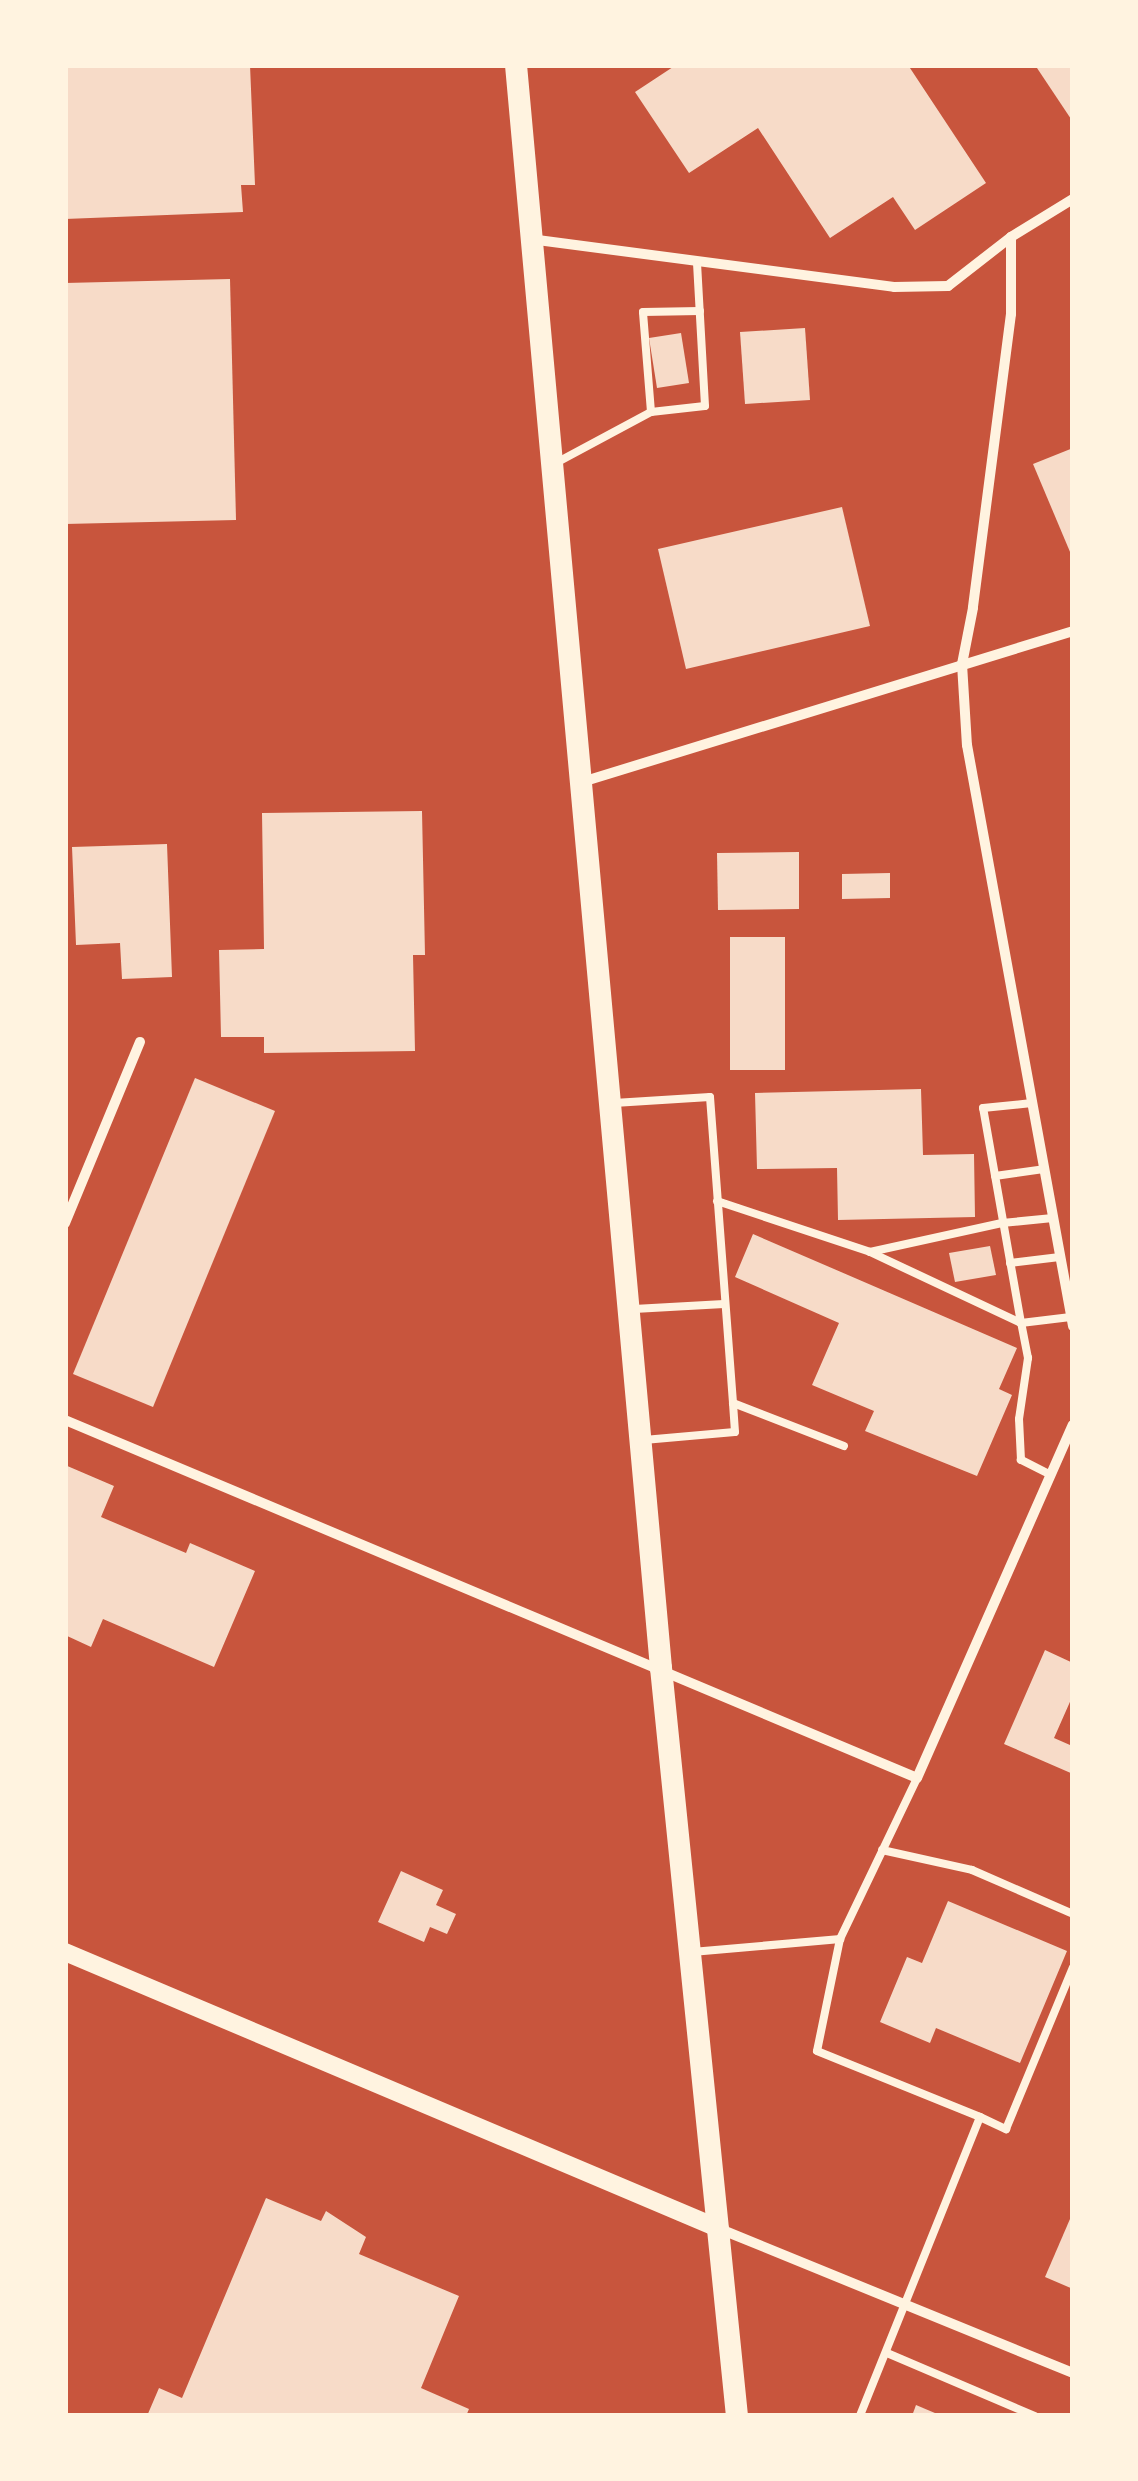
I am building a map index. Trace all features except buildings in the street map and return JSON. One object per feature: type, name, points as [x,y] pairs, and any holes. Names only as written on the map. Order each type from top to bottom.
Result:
[{"type":"main road","points":[[516,65],[528,238],[661,1668],[737,2416]]},
{"type":"street","points":[[528,238],[894,288],[948,286],[1011,237],[1073,198]]},
{"type":"street","points":[[1011,237],[1011,314],[973,608],[962,664],[967,745],[1072,1321]]},
{"type":"street","points":[[581,782],[1073,631]]},
{"type":"street","points":[[65,1223],[140,1042]]},
{"type":"street","points":[[65,1420],[917,1778],[1073,1425]]},
{"type":"street","points":[[65,1952],[720,2229],[1073,2373]]},
{"type":"lane","points":[[550,466],[651,412],[705,406],[696,261]]},
{"type":"lane","points":[[651,412],[643,312],[700,310]]},
{"type":"lane","points":[[610,1103],[710,1097],[735,1432],[640,1440]]},
{"type":"lane","points":[[1032,1103],[983,1108],[1028,1358],[1019,1420],[1021,1460],[1051,1476]]},
{"type":"lane","points":[[995,1176],[1044,1169]]},
{"type":"lane","points":[[717,1201],[870,1252],[1021,1323],[1072,1321]]},
{"type":"lane","points":[[870,1252],[1002,1222],[1053,1218]]},
{"type":"lane","points":[[1010,1262],[1060,1256]]},
{"type":"lane","points":[[628,1309],[724,1304]]},
{"type":"lane","points":[[733,1403],[844,1446]]},
{"type":"lane","points":[[917,1778],[840,1939],[818,2052],[1006,2129],[1073,1967]]},
{"type":"lane","points":[[882,1850],[972,1870],[1073,1914]]},
{"type":"lane","points":[[691,1952],[840,1939]]},
{"type":"lane","points":[[860,2416],[980,2117]]},
{"type":"lane","points":[[887,2354],[1034,2416]]}]
